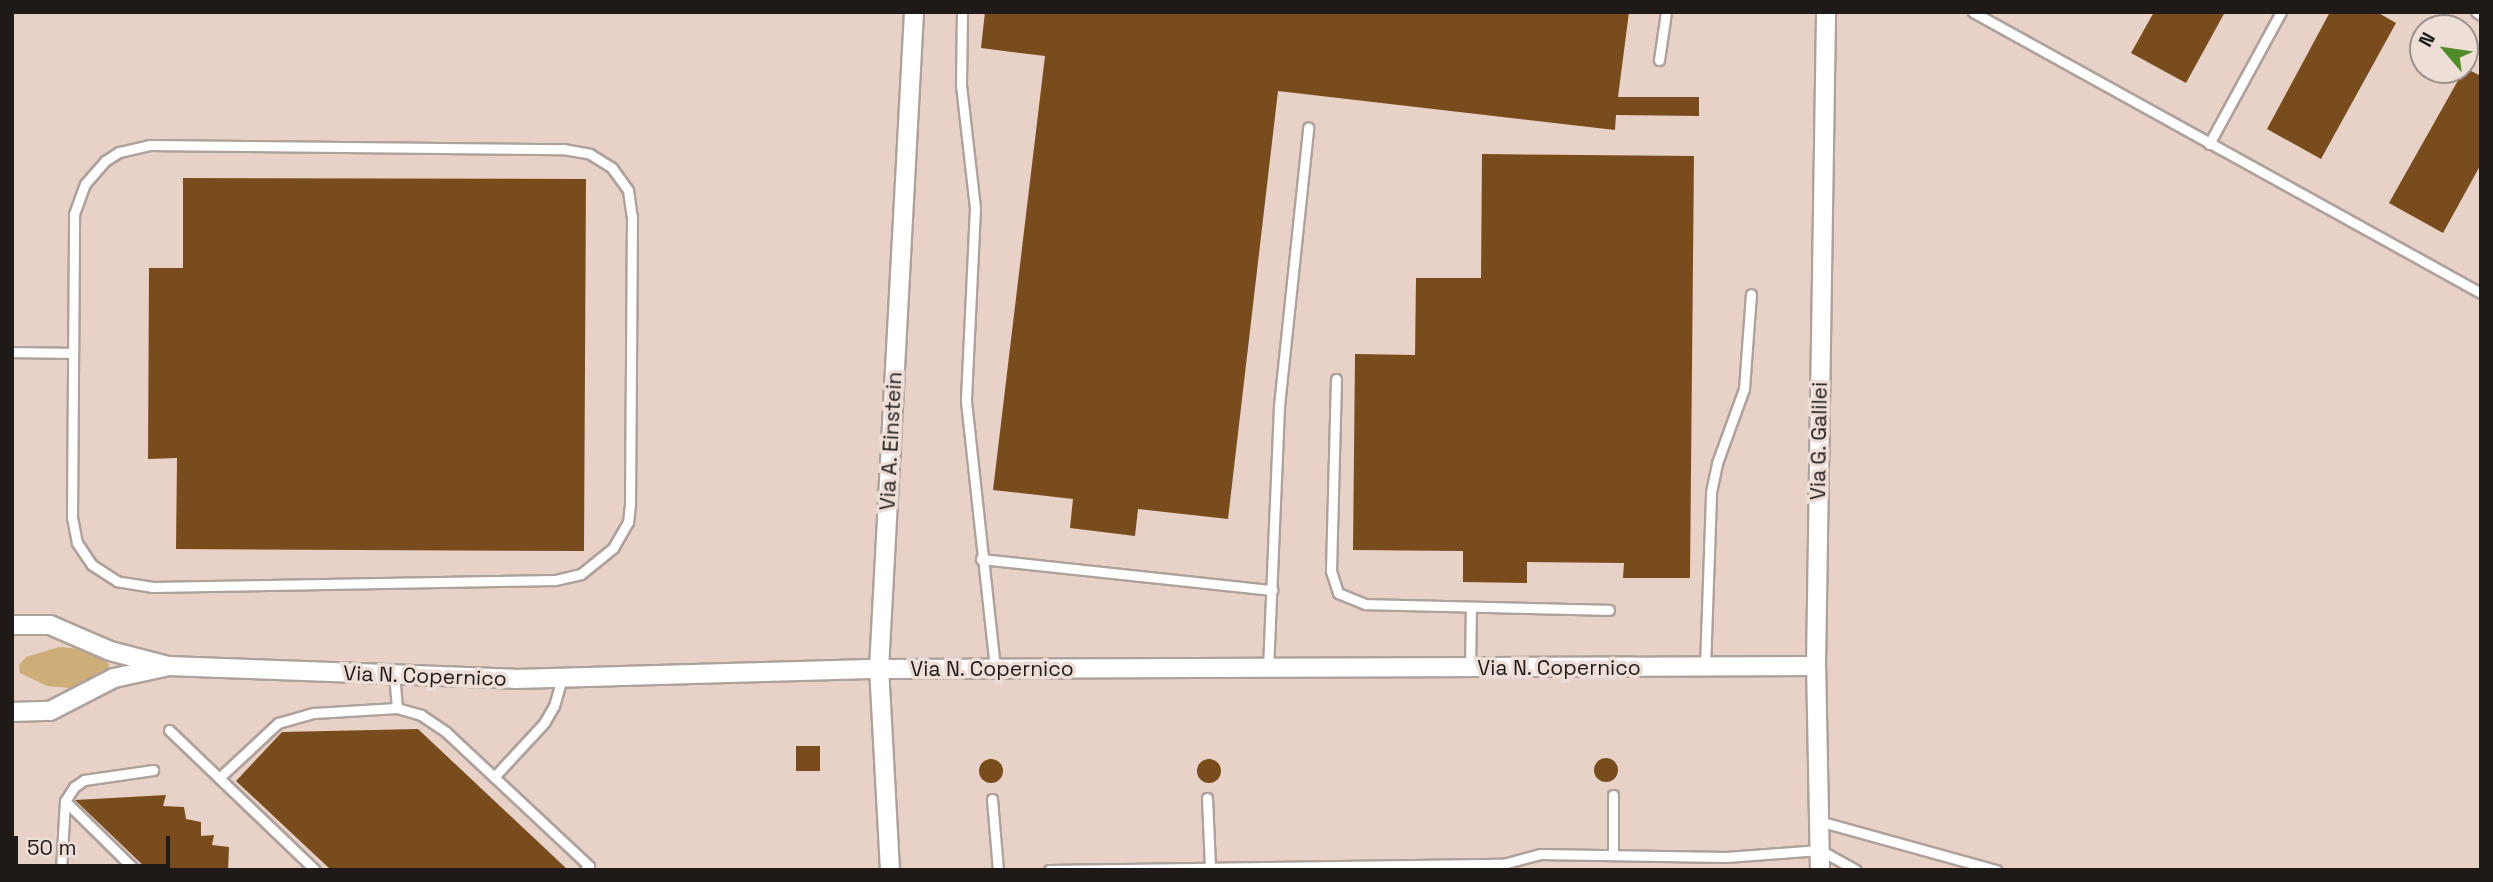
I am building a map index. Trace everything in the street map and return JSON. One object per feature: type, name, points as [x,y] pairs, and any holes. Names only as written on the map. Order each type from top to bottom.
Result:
[{"type":"street","name":"Via A. Einstein","points":[[890,870],[879,669],[914,12]]},
{"type":"street","name":"Via G. Galilei","points":[[1820,870],[1816,666],[1826,12]]},
{"type":"street","points":[[12,625],[50,625],[110,651],[168,666]]},
{"type":"street","name":"Via N. Copernico","points":[[168,666],[394,676],[562,678],[879,669],[1816,666]]},
{"type":"street","points":[[12,712],[50,710],[114,678],[168,666]]},
{"type":"lane","points":[[962,12],[961,85],[975,208],[966,401],[995,669]]},
{"type":"lane","points":[[1659,61],[1666,12]]},
{"type":"lane","points":[[1973,12],[2480,291]]},
{"type":"lane","points":[[2209,144],[2281,12]]},
{"type":"lane","points":[[1268,669],[1280,395],[1308,128]]},
{"type":"lane","points":[[149,145],[578,150],[602,160],[612,168],[621,177],[631,201],[628,522],[622,535],[603,559],[581,574],[554,580],[153,587],[117,581],[92,565],[74,532],[73,353],[74,214],[85,184],[105,161],[119,152],[149,145]]},
{"type":"lane","points":[[1706,667],[1711,492],[1720,453],[1744,389],[1751,294]]},
{"type":"lane","points":[[12,352],[73,353]]},
{"type":"lane","points":[[1336,379],[1331,571],[1338,593],[1365,604],[1609,610]]},
{"type":"lane","points":[[981,559],[1272,590]]},
{"type":"lane","points":[[1470,668],[1471,607]]},
{"type":"lane","points":[[394,676],[397,708]]},
{"type":"lane","points":[[494,777],[544,723],[554,706],[562,678]]},
{"type":"lane","points":[[219,778],[278,723],[314,713],[397,708],[434,723],[589,866],[585,870]]},
{"type":"lane","points":[[169,730],[315,870]]},
{"type":"lane","points":[[61,870],[65,801],[74,786],[84,780],[153,770]]},
{"type":"lane","points":[[1613,795],[1613,855]]},
{"type":"lane","points":[[1207,798],[1210,868]]},
{"type":"lane","points":[[992,799],[998,870]]},
{"type":"lane","points":[[65,801],[135,870]]},
{"type":"lane","points":[[1819,821],[1996,870]]},
{"type":"lane","points":[[1049,870],[1503,867],[1541,854],[1705,857],[1820,850],[1856,870]]},
{"type":"lane","points":[[1705,857],[1705,870]]},
{"type":"shaded area","points":[[12,12],[2481,12],[2481,870],[12,870]]},
{"type":"shaded area","points":[[59,647],[82,649],[102,657],[109,665],[108,671],[81,686],[70,688],[47,686],[20,673],[19,665],[26,657]]},
{"type":"building","points":[[985,12],[1629,12],[1618,97],[1699,97],[1699,116],[1616,115],[1615,130],[1278,91],[1228,519],[1138,509],[1135,536],[1070,528],[1073,499],[993,490],[1045,56],[981,48]]},
{"type":"building","points":[[2154,12],[2225,12],[2186,83],[2131,53]]},
{"type":"building","points":[[2330,12],[2377,12],[2396,23],[2321,159],[2267,129]]},
{"type":"building","points":[[2479,75],[2481,76],[2481,164],[2443,233],[2389,203],[2456,84],[2479,84]]},
{"type":"building","points":[[1482,154],[1694,156],[1690,578],[1623,578],[1624,563],[1527,562],[1527,583],[1463,582],[1463,551],[1353,550],[1355,354],[1415,355],[1416,278],[1481,278]]},
{"type":"building","points":[[183,178],[586,179],[584,551],[176,549],[177,458],[148,459],[149,268],[183,268]]},
{"type":"building","points":[[418,729],[568,870],[331,870],[236,781],[282,732]]},
{"type":"building","points":[[796,746],[820,746],[820,771],[796,771]]},
{"type":"building","points":[[1606,758],[1614,762],[1618,770],[1614,778],[1606,782],[1598,778],[1594,770],[1598,762]]},
{"type":"building","points":[[991,759],[999,763],[1003,771],[999,779],[991,783],[983,779],[979,771],[983,763]]},
{"type":"building","points":[[1209,759],[1217,763],[1221,771],[1217,779],[1209,783],[1201,779],[1197,771],[1201,763]]},
{"type":"building","points":[[166,795],[163,806],[184,807],[186,819],[201,822],[201,836],[214,835],[212,845],[229,847],[228,870],[148,870],[75,800]]}]
